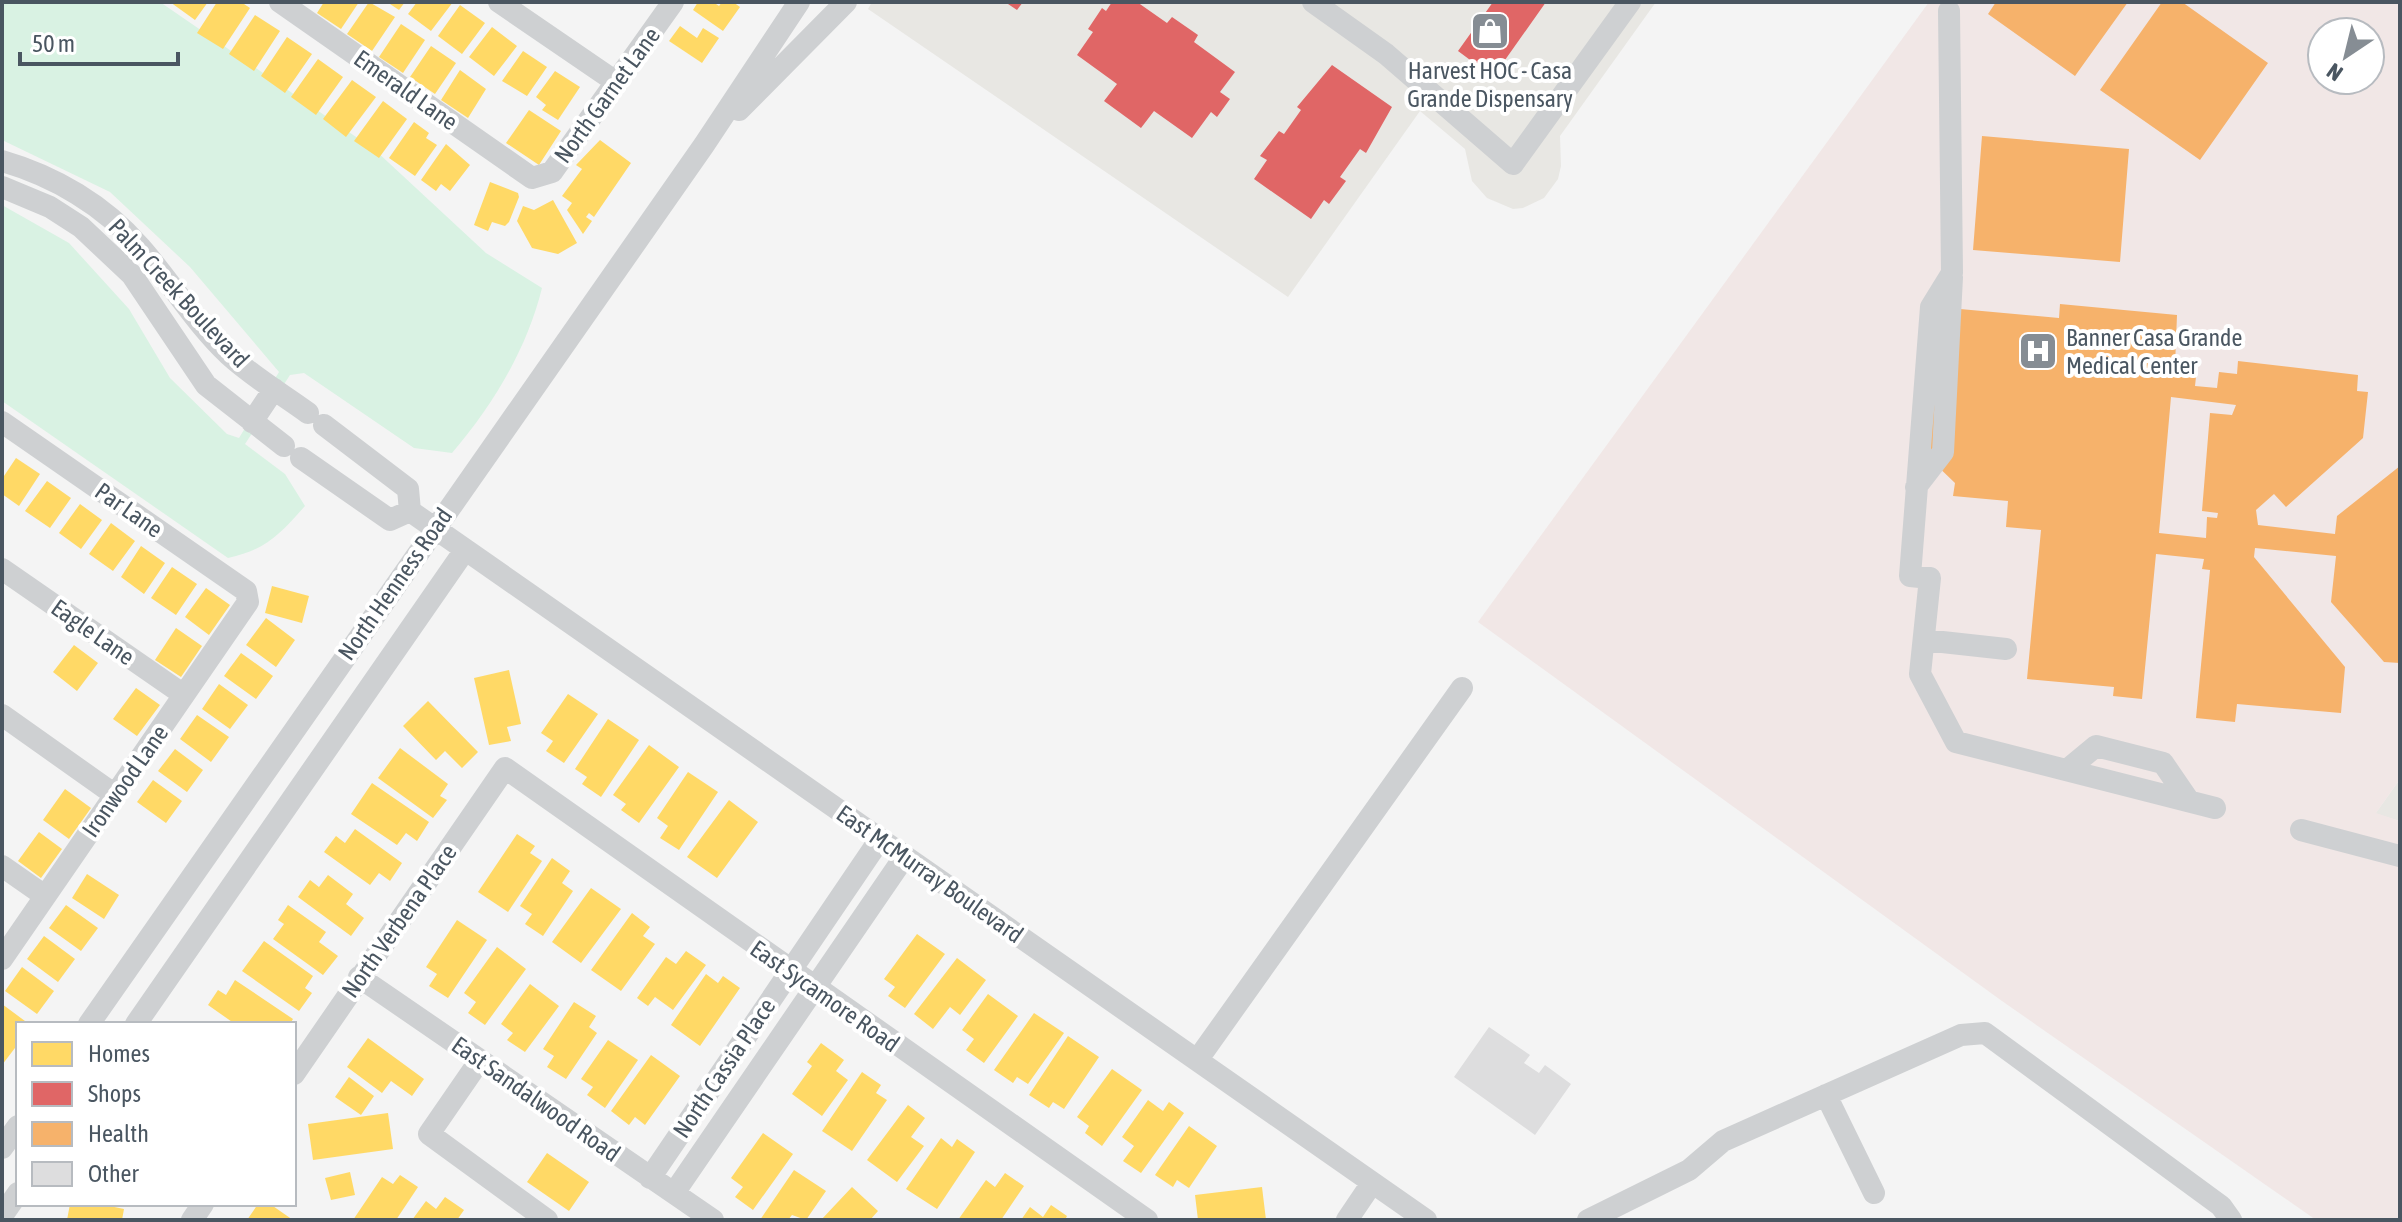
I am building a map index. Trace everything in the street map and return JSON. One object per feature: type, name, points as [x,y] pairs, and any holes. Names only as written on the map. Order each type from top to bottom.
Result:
[{"type":"street","name":"Emerald Lane","points":[[280,2],[532,178]]},
{"type":"street","points":[[499,2],[616,82]]},
{"type":"street","name":"North Garnet Lane","points":[[532,178],[552,172],[673,2]]},
{"type":"street","name":"North Henness Road","points":[[90,1022],[704,145],[799,2]]},
{"type":"street","name":"North Henness Road","points":[[704,145],[846,2]]},
{"type":"street","points":[[1313,2],[1386,54],[1513,164],[1630,2]]},
{"type":"street","points":[[1949,11],[1952,273],[1931,307],[1916,487],[1910,576],[1930,578],[1920,674],[1956,742],[2215,808]]},
{"type":"street","name":"Palm Creek Boulevard","points":[[2,161],[27,168],[78,193],[107,216],[139,245],[229,355],[408,489],[410,511],[434,528]]},
{"type":"street","name":"Palm Creek Boulevard","points":[[2,187],[50,207],[81,227],[132,275],[206,385],[252,422],[390,520],[410,511]]},
{"type":"street","points":[[252,422],[274,389]]},
{"type":"street","name":"Par Lane","points":[[2,422],[246,591],[248,602]]},
{"type":"street","name":"East McMurray Boulevard","points":[[434,528],[1426,1220]]},
{"type":"street","points":[[137,1022],[465,550]]},
{"type":"street","name":"Eagle Lane","points":[[2,569],[184,695]]},
{"type":"street","name":"Ironwood Lane","points":[[2,959],[248,602]]},
{"type":"street","points":[[1924,640],[2006,649]]},
{"type":"street","points":[[1198,1059],[1462,688]]},
{"type":"street","points":[[2,715],[115,795]]},
{"type":"street","points":[[2067,770],[2096,746],[2163,763],[2189,801]]},
{"type":"street","name":"East Sycamore Road","points":[[505,768],[789,971],[1147,1220]]},
{"type":"street","name":"North Verbena Place","points":[[296,1071],[505,768]]},
{"type":"street","points":[[2301,830],[2400,856]]},
{"type":"street","name":"North Cassia Place","points":[[650,1178],[880,839]]},
{"type":"street","name":"North Cassia Place","points":[[674,1193],[905,856]]},
{"type":"street","points":[[2,866],[45,896]]},
{"type":"street","name":"East Sandalwood Road","points":[[359,977],[713,1220]]},
{"type":"street","points":[[1588,1220],[1689,1170],[1723,1141],[1961,1035],[1985,1033],[2221,1206],[2231,1220]]},
{"type":"street","points":[[480,1060],[429,1134],[547,1220]]},
{"type":"street","points":[[1826,1095],[1874,1193]]},
{"type":"street","points":[[2,1148],[16,1129]]},
{"type":"street","points":[[1347,1220],[1372,1183]]},
{"type":"street","points":[[2,1216],[16,1196]]},
{"type":"shaded area","points":[[872,2],[1656,2],[1560,136],[1558,179],[1544,198],[1523,208],[1513,209],[1487,198],[1472,181],[1465,149],[1420,111],[1288,297],[868,9]]},
{"type":"shaded area","name":"Banner Casa Grande Medical Center","points":[[1929,2],[2400,2],[2400,779],[2376,813],[2400,821],[2400,1220],[2316,1220],[2002,1001],[1478,622]]},
{"type":"shaded area","points":[[2400,779],[2400,821],[2375,814]]},
{"type":"green space","points":[[2,2],[160,2],[375,150],[486,253],[542,288],[536,311],[507,375],[452,453],[414,448],[304,373],[290,375],[245,444],[285,474],[305,506],[271,540],[228,558],[2,401],[2,205],[69,243],[129,309],[170,378],[227,434],[239,438],[279,372],[190,267],[110,192],[2,140]]},
{"type":"building: Homes","points":[[170,2],[208,2],[195,20]]},
{"type":"building: Homes","points":[[217,2],[241,2],[250,8],[223,49],[197,33]]},
{"type":"building: Homes","points":[[324,2],[359,2],[341,29],[317,13]]},
{"type":"building: Homes","points":[[369,2],[395,17],[372,51],[347,34]]},
{"type":"building: Homes","points":[[387,2],[405,2],[399,10]]},
{"type":"building: Homes","points":[[417,2],[453,2],[431,31],[408,14]]},
{"type":"building: Homes","points":[[698,2],[713,2],[719,6],[722,2],[733,2],[740,7],[723,31],[693,10]]},
{"type":"building: Homes","points":[[460,5],[485,23],[462,54],[438,36]]},
{"type":"building: Homes","points":[[255,15],[280,31],[254,71],[229,54]]},
{"type":"building: Homes","points":[[401,24],[425,40],[403,73],[379,57]]},
{"type":"building: Homes","points":[[680,26],[697,38],[703,28],[719,38],[702,63],[669,41]]},
{"type":"building: Homes","points":[[492,27],[517,46],[494,76],[469,57]]},
{"type":"building: Homes","points":[[287,37],[312,54],[285,93],[261,76]]},
{"type":"building: Homes","points":[[431,46],[456,63],[435,94],[410,77]]},
{"type":"building: Homes","points":[[523,51],[547,67],[527,96],[502,81]]},
{"type":"building: Homes","points":[[318,59],[343,77],[316,115],[291,97]]},
{"type":"building: Homes","points":[[460,70],[486,89],[468,118],[441,100]]},
{"type":"building: Homes","points":[[555,71],[580,87],[558,120],[542,110],[546,105],[536,97]]},
{"type":"building: Homes","points":[[352,80],[376,97],[346,137],[323,119]]},
{"type":"building: Homes","points":[[383,101],[407,119],[379,158],[354,141]]},
{"type":"building: Homes","points":[[529,110],[561,131],[539,165],[506,143]]},
{"type":"building: Homes","points":[[414,122],[429,133],[426,138],[437,145],[415,176],[389,158]]},
{"type":"building: Homes","points":[[600,140],[631,163],[594,217],[589,213],[586,217],[592,221],[583,234],[567,210],[572,203],[562,196],[582,169],[576,165]]},
{"type":"building: Homes","points":[[446,144],[470,165],[450,191],[441,184],[436,191],[421,180]]},
{"type":"building: Homes","points":[[490,182],[518,193],[519,197],[509,222],[505,226],[492,222],[488,231],[474,225]]},
{"type":"building: Homes","points":[[553,200],[577,243],[558,254],[532,248],[517,221],[523,206],[534,210]]},
{"type":"building: Homes","points":[[16,458],[40,474],[19,506],[2,494],[2,479]]},
{"type":"building: Homes","points":[[47,481],[71,498],[50,528],[25,511]]},
{"type":"building: Homes","points":[[80,504],[102,520],[81,549],[59,533]]},
{"type":"building: Homes","points":[[111,523],[135,541],[113,571],[89,554]]},
{"type":"building: Homes","points":[[141,546],[165,563],[144,594],[121,577]]},
{"type":"building: Homes","points":[[172,567],[197,584],[176,615],[151,598]]},
{"type":"building: Homes","points":[[272,586],[309,596],[302,623],[265,613]]},
{"type":"building: Homes","points":[[206,588],[230,605],[209,635],[185,617]]},
{"type":"building: Homes","points":[[266,618],[295,640],[276,667],[246,645]]},
{"type":"building: Homes","points":[[176,628],[202,646],[181,677],[155,660]]},
{"type":"building: Homes","points":[[74,645],[98,663],[77,691],[53,672]]},
{"type":"building: Homes","points":[[241,653],[273,676],[256,699],[224,676]]},
{"type":"building: Homes","points":[[509,670],[521,724],[507,727],[511,741],[489,745],[474,678]]},
{"type":"building: Homes","points":[[219,684],[248,705],[230,729],[202,709]]},
{"type":"building: Homes","points":[[136,688],[160,705],[137,736],[113,719]]},
{"type":"building: Homes","points":[[568,694],[598,714],[564,763],[546,751],[553,741],[541,733]]},
{"type":"building: Homes","points":[[428,701],[478,752],[462,768],[445,751],[436,760],[403,726]]},
{"type":"building: Homes","points":[[197,715],[229,737],[211,762],[180,739]]},
{"type":"building: Homes","points":[[608,719],[639,740],[601,797],[582,784],[587,777],[575,769]]},
{"type":"building: Homes","points":[[649,745],[679,767],[639,823],[621,810],[626,804],[613,795]]},
{"type":"building: Homes","points":[[400,748],[448,784],[440,796],[447,800],[433,818],[378,778]]},
{"type":"building: Homes","points":[[175,749],[203,770],[187,792],[158,771]]},
{"type":"building: Homes","points":[[688,772],[718,792],[679,850],[660,838],[668,826],[657,818]]},
{"type":"building: Homes","points":[[153,780],[182,801],[166,823],[137,802]]},
{"type":"building: Homes","points":[[372,783],[429,822],[417,841],[406,833],[397,845],[351,814]]},
{"type":"building: Homes","points":[[65,789],[91,808],[69,839],[43,820]]},
{"type":"building: Homes","points":[[729,800],[758,822],[717,878],[687,857]]},
{"type":"building: Homes","points":[[355,829],[402,863],[390,881],[379,873],[370,885],[324,852],[336,836],[345,843]]},
{"type":"building: Homes","points":[[39,832],[62,849],[41,878],[18,861]]},
{"type":"building: Homes","points":[[517,834],[535,846],[530,853],[542,861],[508,912],[478,892]]},
{"type":"building: Homes","points":[[552,858],[570,871],[562,883],[573,891],[543,936],[525,924],[532,914],[520,906]]},
{"type":"building: Homes","points":[[87,874],[119,895],[104,919],[72,898]]},
{"type":"building: Homes","points":[[328,875],[353,894],[346,904],[364,918],[351,936],[298,897],[310,880],[319,887]]},
{"type":"building: Homes","points":[[591,888],[621,909],[581,963],[552,942]]},
{"type":"building: Homes","points":[[66,905],[98,928],[81,951],[49,928]]},
{"type":"building: Homes","points":[[288,905],[326,932],[319,942],[338,956],[323,975],[273,939],[284,924],[278,920]]},
{"type":"building: Homes","points":[[632,913],[650,927],[643,936],[655,944],[621,991],[591,970]]},
{"type":"building: Homes","points":[[457,920],[487,940],[448,998],[429,986],[437,974],[426,967]]},
{"type":"building: Homes","points":[[917,934],[945,954],[905,1008],[888,996],[895,987],[884,979]]},
{"type":"building: Homes","points":[[44,936],[75,959],[58,982],[27,959]]},
{"type":"building: Homes","points":[[264,941],[313,976],[305,988],[312,993],[299,1011],[242,971]]},
{"type":"building: Homes","points":[[497,947],[526,969],[485,1025],[468,1013],[476,1002],[464,993]]},
{"type":"building: Homes","points":[[686,951],[706,965],[673,1010],[655,997],[648,1006],[637,998],[666,957],[676,964]]},
{"type":"building: Homes","points":[[957,958],[986,980],[960,1015],[950,1007],[933,1029],[914,1014]]},
{"type":"building: Homes","points":[[22,967],[54,991],[37,1014],[5,991]]},
{"type":"building: Homes","points":[[706,974],[718,983],[723,976],[740,988],[700,1046],[671,1025]]},
{"type":"building: Homes","points":[[235,980],[293,1019],[291,1022],[232,1022],[208,1005],[218,990],[226,995]]},
{"type":"building: Homes","points":[[530,984],[559,1006],[525,1052],[507,1040],[513,1033],[501,1024]]},
{"type":"building: Homes","points":[[988,994],[1018,1016],[984,1063],[966,1050],[974,1039],[962,1030]]},
{"type":"building: Homes","points":[[574,1002],[596,1016],[589,1027],[597,1033],[566,1079],[547,1067],[554,1056],[543,1049]]},
{"type":"building: Homes","points":[[2,1004],[26,1022],[16,1022],[16,1047],[2,1065]]},
{"type":"building: Homes","points":[[1034,1013],[1064,1033],[1028,1084],[1017,1077],[1013,1083],[994,1070]]},
{"type":"building: Homes","points":[[1068,1036],[1099,1057],[1064,1109],[1053,1102],[1049,1108],[1029,1095]]},
{"type":"building: Homes","points":[[368,1038],[424,1079],[412,1096],[391,1081],[382,1093],[347,1067]]},
{"type":"building: Homes","points":[[608,1040],[638,1060],[605,1108],[587,1095],[593,1087],[581,1079]]},
{"type":"building: Homes","points":[[821,1043],[844,1060],[836,1071],[848,1080],[822,1116],[792,1094],[812,1066],[807,1062]]},
{"type":"building: Homes","points":[[651,1055],[680,1076],[645,1125],[635,1117],[629,1125],[611,1111]]},
{"type":"building: Homes","points":[[1112,1069],[1142,1090],[1102,1146],[1085,1133],[1089,1126],[1077,1117]]},
{"type":"building: Homes","points":[[862,1072],[881,1085],[876,1093],[887,1100],[852,1151],[822,1131]]},
{"type":"building: Homes","points":[[349,1077],[374,1096],[361,1115],[335,1097]]},
{"type":"building: Homes","points":[[1148,1100],[1163,1111],[1169,1102],[1184,1113],[1141,1173],[1123,1161],[1134,1146],[1122,1137]]},
{"type":"building: Homes","points":[[908,1105],[925,1118],[911,1137],[924,1146],[897,1182],[867,1160]]},
{"type":"building: Homes","points":[[388,1113],[393,1149],[313,1160],[308,1124]]},
{"type":"building: Homes","points":[[1189,1126],[1217,1146],[1189,1188],[1177,1180],[1173,1187],[1155,1175]]},
{"type":"building: Homes","points":[[763,1133],[793,1154],[753,1210],[735,1197],[743,1187],[731,1178]]},
{"type":"building: Homes","points":[[941,1138],[952,1147],[957,1139],[975,1152],[937,1209],[906,1189]]},
{"type":"building: Homes","points":[[547,1153],[589,1182],[569,1211],[527,1182]]},
{"type":"building: Homes","points":[[794,1170],[826,1191],[806,1220],[792,1215],[788,1220],[760,1220]]},
{"type":"building: Homes","points":[[350,1172],[355,1195],[331,1200],[325,1178]]},
{"type":"building: Homes","points":[[1005,1173],[1024,1186],[1001,1220],[958,1220],[986,1180],[995,1187]]},
{"type":"building: Homes","points":[[400,1175],[418,1187],[396,1220],[353,1220],[382,1177],[393,1184]]},
{"type":"building: Homes","points":[[852,1187],[878,1211],[870,1220],[821,1220]]},
{"type":"building: Homes","points":[[1262,1187],[1266,1220],[1198,1220],[1195,1195]]},
{"type":"building: Homes","points":[[445,1197],[464,1210],[457,1220],[412,1220],[426,1201],[436,1209]]},
{"type":"building: Homes","points":[[1051,1205],[1067,1216],[1065,1220],[1021,1220],[1030,1207],[1043,1217]]},
{"type":"building: Homes","points":[[70,1206],[124,1209],[122,1220],[67,1220]]},
{"type":"building: Homes","points":[[257,1206],[273,1206],[293,1220],[247,1220]]},
{"type":"building: Shops","points":[[1005,2],[1023,2],[1017,10]]},
{"type":"building: Shops","points":[[1112,2],[1137,2],[1167,23],[1172,17],[1198,35],[1194,42],[1235,72],[1220,92],[1230,99],[1217,117],[1211,112],[1192,138],[1154,111],[1141,128],[1104,101],[1117,84],[1077,55],[1093,32],[1088,29],[1102,8],[1106,11]]},
{"type":"building: Shops","points":[[1493,2],[1546,2],[1493,77],[1458,51]]},
{"type":"building: Shops","points":[[1332,65],[1392,107],[1366,153],[1360,149],[1340,177],[1346,181],[1329,204],[1324,200],[1311,219],[1254,179],[1267,160],[1260,156],[1279,131],[1284,134],[1301,110],[1297,107]]},
{"type":"building: Health","points":[[1996,2],[2128,2],[2075,76],[1988,14]]},
{"type":"building: Health","points":[[2162,2],[2182,2],[2268,63],[2200,160],[2100,90]]},
{"type":"building: Health","points":[[1982,136],[2129,149],[2120,262],[1973,250]]},
{"type":"building: Health","points":[[2060,304],[2177,315],[2175,366],[2197,368],[2195,386],[2217,388],[2219,372],[2237,374],[2238,361],[2358,375],[2357,391],[2368,392],[2363,438],[2286,507],[2274,494],[2256,510],[2258,525],[2335,534],[2337,516],[2400,466],[2400,663],[2384,662],[2331,602],[2336,556],[2255,548],[2254,557],[2345,667],[2341,713],[2237,704],[2235,722],[2196,718],[2210,570],[2202,569],[2204,559],[2156,554],[2142,699],[2113,696],[2114,687],[2027,679],[2041,530],[2006,527],[2008,501],[1953,496],[1955,483],[1929,458],[1940,340],[1960,309],[2059,318]],"holes":[[[2171,397],[2236,405],[2232,415],[2210,413],[2202,511],[2218,513],[2217,518],[2207,517],[2206,538],[2159,533]]]},
{"type":"building: Other","points":[[1489,1027],[1530,1055],[1524,1063],[1539,1073],[1545,1065],[1571,1084],[1535,1135],[1454,1077]]},
{"type":"place","name":"Harvest HOC - Casa Grande Dispensary","points":[[1490,31]]},
{"type":"place","name":"Banner Casa Grande Medical Center","points":[[2038,351]]}]
